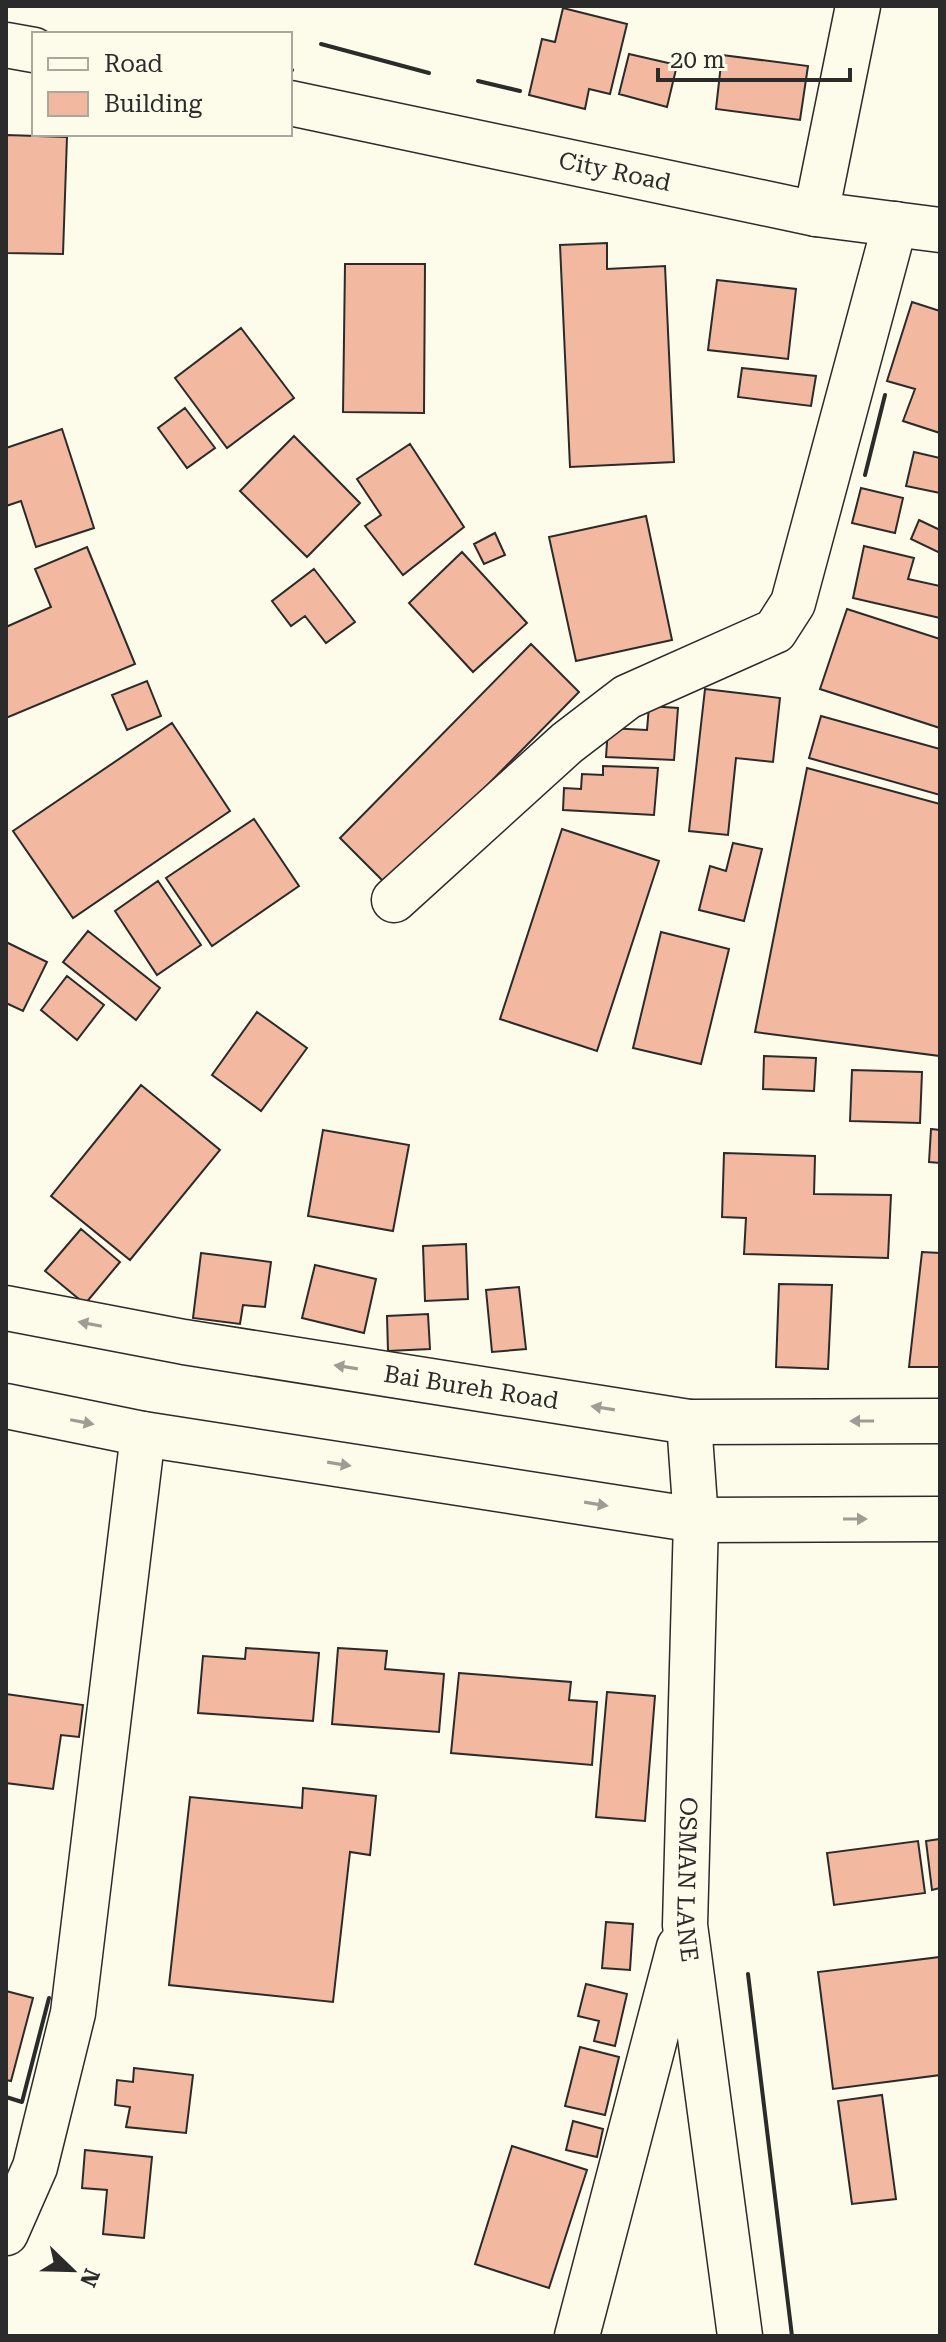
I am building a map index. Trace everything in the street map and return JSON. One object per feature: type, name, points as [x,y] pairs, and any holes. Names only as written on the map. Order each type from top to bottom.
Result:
[{"type":"main road","points":[[816,214],[858,6]]},
{"type":"main road","points":[[6,45],[32,50]]},
{"type":"main road","name":"City Road","points":[[292,103],[816,214],[940,230]]},
{"type":"main road","points":[[394,900],[567,743],[627,697],[775,631],[793,603],[895,224]]},
{"type":"main road","name":"Bai Bureh Road","points":[[6,1308],[200,1344],[689,1422],[940,1421]]},
{"type":"main road","points":[[6,1406],[143,1434],[696,1520],[940,1519]]},
{"type":"main road","name":"OSMAN LANE","points":[[689,1422],[696,1520],[685,1925],[740,2336]]},
{"type":"main road","points":[[6,2233],[35,2167],[73,2013],[143,1434]]},
{"type":"main road","points":[[577,2336],[685,1925]]},
{"type":"building","points":[[563,8],[627,24],[610,94],[589,89],[585,109],[529,95],[542,39],[555,42]]},
{"type":"building","points":[[629,54],[677,65],[667,107],[619,94]]},
{"type":"building","points":[[722,55],[808,66],[800,120],[716,109]]},
{"type":"building","points":[[6,135],[67,137],[63,254],[6,253]]},
{"type":"building","points":[[607,243],[607,269],[665,266],[674,462],[570,467],[560,245]]},
{"type":"building","points":[[345,264],[425,264],[424,413],[343,412]]},
{"type":"building","points":[[717,280],[796,289],[788,359],[708,350]]},
{"type":"building","points":[[912,302],[940,311],[940,433],[903,421],[915,389],[887,381]]},
{"type":"building","points":[[241,328],[294,398],[227,448],[175,378]]},
{"type":"building","points":[[742,368],[816,376],[811,406],[738,397]]},
{"type":"building","points":[[185,408],[215,448],[187,468],[158,428]]},
{"type":"building","points":[[62,429],[94,528],[36,547],[21,501],[6,506],[6,448]]},
{"type":"building","points":[[294,436],[360,503],[307,557],[240,491]]},
{"type":"building","points":[[410,444],[464,527],[403,575],[365,526],[381,515],[357,479]]},
{"type":"building","points":[[914,452],[940,458],[940,493],[906,486]]},
{"type":"building","points":[[861,488],[903,498],[895,533],[852,523]]},
{"type":"building","points":[[646,516],[672,640],[576,661],[549,537]]},
{"type":"building","points":[[919,520],[940,530],[940,553],[911,539]]},
{"type":"building","points":[[495,533],[505,555],[484,564],[474,544]]},
{"type":"building","points":[[864,546],[914,558],[908,579],[940,586],[940,618],[853,598]]},
{"type":"building","points":[[87,547],[135,664],[6,718],[6,627],[51,607],[35,569]]},
{"type":"building","points":[[462,552],[527,623],[473,672],[409,603]]},
{"type":"building","points":[[314,569],[355,622],[326,643],[305,616],[291,626],[272,601]]},
{"type":"building","points":[[847,609],[940,639],[940,728],[820,689]]},
{"type":"building","points":[[531,644],[579,692],[388,886],[340,838]]},
{"type":"building","points":[[147,681],[161,716],[127,730],[112,695]]},
{"type":"building","points":[[705,689],[780,698],[773,762],[736,758],[728,835],[689,831]]},
{"type":"building","points":[[649,706],[678,708],[674,760],[606,757],[608,728],[647,730]]},
{"type":"building","points":[[821,716],[940,749],[940,795],[809,758]]},
{"type":"building","points":[[172,723],[230,811],[73,918],[13,831]]},
{"type":"building","points":[[603,766],[658,768],[654,815],[563,810],[564,788],[581,789],[582,774],[603,775]]},
{"type":"building","points":[[807,768],[940,804],[940,1056],[755,1032]]},
{"type":"building","points":[[254,819],[299,886],[212,946],[166,878]]},
{"type":"building","points":[[562,829],[659,861],[597,1051],[500,1019]]},
{"type":"building","points":[[733,843],[762,849],[744,921],[699,910],[710,866],[726,871]]},
{"type":"building","points":[[158,881],[201,945],[157,975],[115,911]]},
{"type":"building","points":[[88,931],[160,988],[136,1020],[63,962]]},
{"type":"building","points":[[661,932],[729,949],[701,1064],[633,1048]]},
{"type":"building","points":[[6,942],[47,962],[23,1011],[6,1003]]},
{"type":"building","points":[[67,976],[104,1005],[77,1040],[41,1010]]},
{"type":"building","points":[[257,1012],[307,1048],[261,1111],[212,1075]]},
{"type":"building","points":[[764,1056],[816,1058],[814,1091],[763,1089]]},
{"type":"building","points":[[852,1070],[922,1072],[920,1123],[850,1121]]},
{"type":"building","points":[[141,1085],[220,1150],[130,1260],[51,1196]]},
{"type":"building","points":[[931,1129],[940,1130],[940,1163],[929,1162]]},
{"type":"building","points":[[323,1130],[409,1145],[393,1231],[308,1216]]},
{"type":"building","points":[[724,1153],[815,1156],[814,1194],[891,1195],[888,1258],[744,1254],[746,1218],[722,1217]]},
{"type":"building","points":[[81,1229],[120,1262],[85,1304],[45,1271]]},
{"type":"building","points":[[466,1244],[468,1299],[425,1301],[423,1246]]},
{"type":"building","points":[[922,1252],[940,1253],[940,1367],[909,1367]]},
{"type":"building","points":[[201,1253],[271,1262],[265,1307],[243,1305],[240,1324],[193,1318]]},
{"type":"building","points":[[315,1265],[376,1279],[364,1333],[302,1318]]},
{"type":"building","points":[[779,1284],[832,1285],[828,1369],[776,1367]]},
{"type":"building","points":[[519,1287],[526,1349],[492,1352],[486,1290]]},
{"type":"building","points":[[428,1314],[430,1349],[388,1351],[387,1316]]},
{"type":"building","points":[[246,1648],[319,1653],[313,1721],[198,1713],[203,1656],[245,1659]]},
{"type":"building","points":[[338,1648],[387,1651],[385,1669],[444,1674],[439,1732],[332,1724]]},
{"type":"building","points":[[459,1673],[571,1682],[569,1700],[597,1702],[592,1765],[451,1753]]},
{"type":"building","points":[[607,1692],[655,1696],[645,1821],[596,1817]]},
{"type":"building","points":[[6,1694],[83,1705],[79,1737],[61,1735],[53,1789],[6,1783]]},
{"type":"building","points":[[303,1788],[376,1796],[370,1855],[350,1852],[333,2002],[169,1985],[190,1797],[302,1808]]},
{"type":"building","points":[[940,1839],[940,1888],[932,1890],[926,1841]]},
{"type":"building","points":[[918,1841],[925,1893],[834,1905],[827,1853]]},
{"type":"building","points":[[606,1922],[633,1924],[630,1970],[602,1968]]},
{"type":"building","points":[[940,1957],[940,2075],[833,2089],[818,1972]]},
{"type":"building","points":[[586,1984],[627,1994],[615,2046],[594,2041],[599,2021],[578,2016]]},
{"type":"building","points":[[6,1991],[33,1998],[11,2081],[6,2080]]},
{"type":"building","points":[[580,2047],[619,2057],[605,2115],[565,2106]]},
{"type":"building","points":[[134,2068],[193,2075],[186,2133],[126,2127],[130,2107],[115,2105],[117,2080],[133,2082]]},
{"type":"building","points":[[882,2095],[896,2199],[852,2204],[838,2101]]},
{"type":"building","points":[[573,2121],[603,2129],[597,2157],[566,2150]]},
{"type":"building","points":[[512,2146],[587,2170],[549,2288],[475,2264]]},
{"type":"building","points":[[85,2150],[152,2157],[144,2238],[103,2234],[107,2190],[82,2188]]},
{"type":"wall","points":[[321,44],[429,73]]},
{"type":"wall","points":[[478,81],[520,91]]},
{"type":"wall","points":[[865,475],[885,395]]},
{"type":"wall","points":[[748,1974],[792,2336]]},
{"type":"wall","points":[[6,2097],[22,2102],[49,1998]]}]
